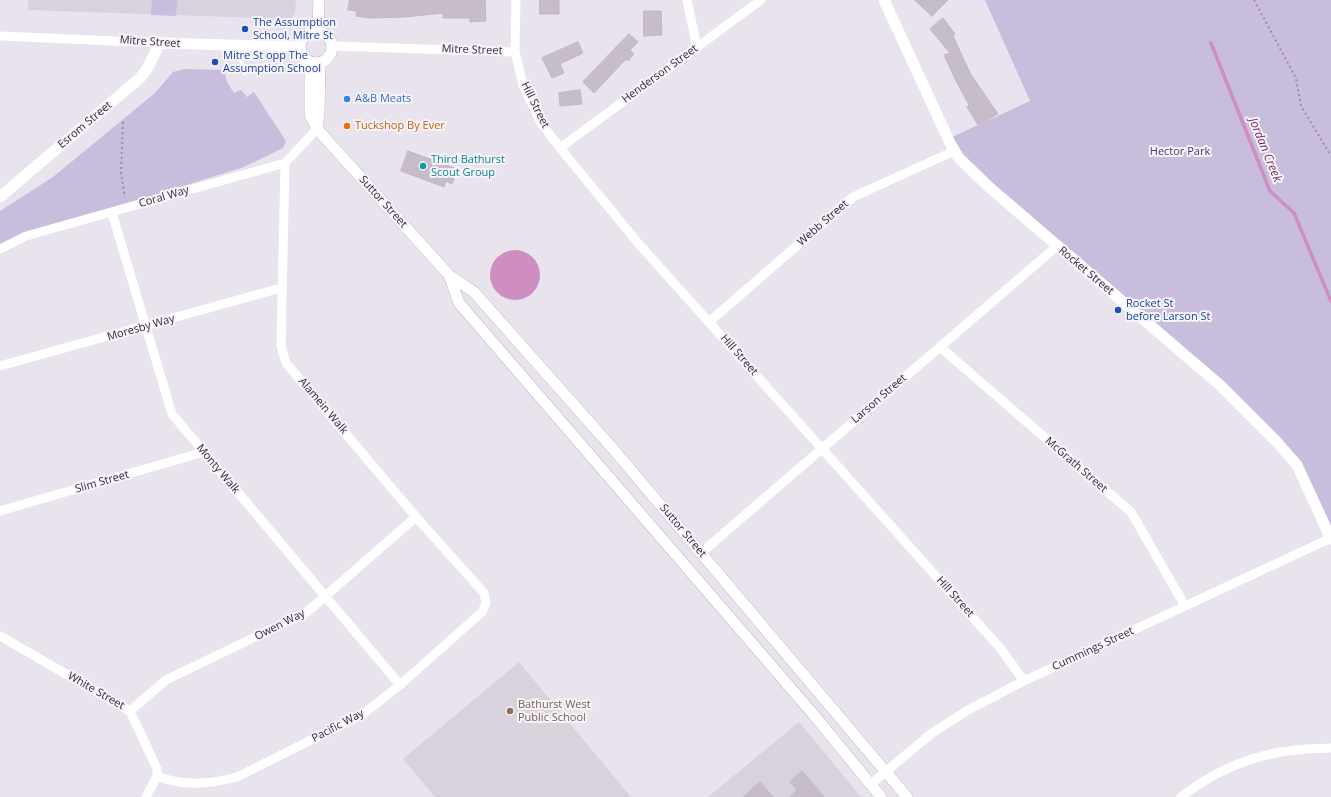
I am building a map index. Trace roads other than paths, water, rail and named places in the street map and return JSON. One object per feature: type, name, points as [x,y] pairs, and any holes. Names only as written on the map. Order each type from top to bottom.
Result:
[{"type":"main road","points":[[318,31],[319,0]]},
{"type":"main road","name":"Rocket Street","points":[[884,0],[954,151],[964,164],[1057,246],[1221,386],[1277,442],[1297,465],[1331,538]]},
{"type":"main road","points":[[318,31],[328,36],[332,46],[328,59],[315,63],[302,57],[299,47],[300,42],[307,33],[318,31]]},
{"type":"main road","name":"Mitre Street","points":[[160,43],[299,47]]},
{"type":"main road","name":"Esrom Street","points":[[0,198],[140,78],[147,69],[160,43]]},
{"type":"main road","name":"Suttor Street","points":[[315,63],[310,115],[317,128],[449,275],[474,292],[614,450],[907,797]]},
{"type":"main road","name":"Suttor Street","points":[[449,275],[459,304],[881,797]]},
{"type":"street","name":"Hill Street","points":[[516,0],[515,52],[523,85],[541,123],[600,199],[1001,649],[1024,681]]},
{"type":"street","points":[[687,0],[697,47]]},
{"type":"street","name":"Henderson Street","points":[[560,148],[761,0]]},
{"type":"street","name":"Mitre Street","points":[[0,36],[160,43]]},
{"type":"street","name":"Mitre Street","points":[[332,46],[515,52]]},
{"type":"street","points":[[285,163],[317,128]]},
{"type":"street","name":"Webb Street","points":[[709,322],[853,197],[954,151]]},
{"type":"street","name":"Coral Way","points":[[0,249],[26,236],[285,163]]},
{"type":"street","name":"Alamein Walk","points":[[285,163],[281,288],[281,346],[286,363],[416,517],[484,593],[486,603]]},
{"type":"street","name":"Monty Walk","points":[[112,212],[172,414],[400,685]]},
{"type":"street","name":"Larson Street","points":[[701,553],[1057,246]]},
{"type":"street","name":"Moresby Way","points":[[0,366],[146,327],[281,288]]},
{"type":"street","name":"McGrath Street","points":[[940,346],[1131,512],[1185,606]]},
{"type":"street","name":"Slim Street","points":[[0,512],[204,452]]},
{"type":"street","name":"Owen Way","points":[[130,711],[166,680],[307,612],[416,517]]},
{"type":"street","name":"Cummings Street","points":[[871,784],[941,727],[968,710],[1024,681],[1331,538]]},
{"type":"street","name":"Pacific Way","points":[[157,776],[180,783],[196,784],[219,782],[237,777],[363,714],[400,685],[482,612],[486,603]]},
{"type":"street","name":"White Street","points":[[0,636],[130,711],[157,768],[157,776]]},
{"type":"street","points":[[1181,797],[1218,774],[1245,762],[1276,753],[1331,748]]},
{"type":"street","points":[[146,797],[157,776]]},
{"type":"lane","points":[[237,46],[244,73]]},
{"type":"waterway","name":"Jordan Creek","points":[[1211,43],[1270,191],[1294,213],[1331,301]]},
{"type":"place","name":"The Assumption School, Mitre St","points":[[245,29]]},
{"type":"place","name":"Mitre St opp The Assumption School","points":[[215,62]]},
{"type":"place","name":"A&B Meats","points":[[347,99]]},
{"type":"place","name":"Tuckshop By Ever","points":[[347,126]]},
{"type":"place","name":"Third Bathurst Scout Group","points":[[423,166]]},
{"type":"place","name":"Rocket St before Larson St","points":[[1118,310]]},
{"type":"place","name":"Bathurst West Public School","points":[[510,711]]},
{"type":"park label","name":"Hector Park","points":[[1180,152]]}]
